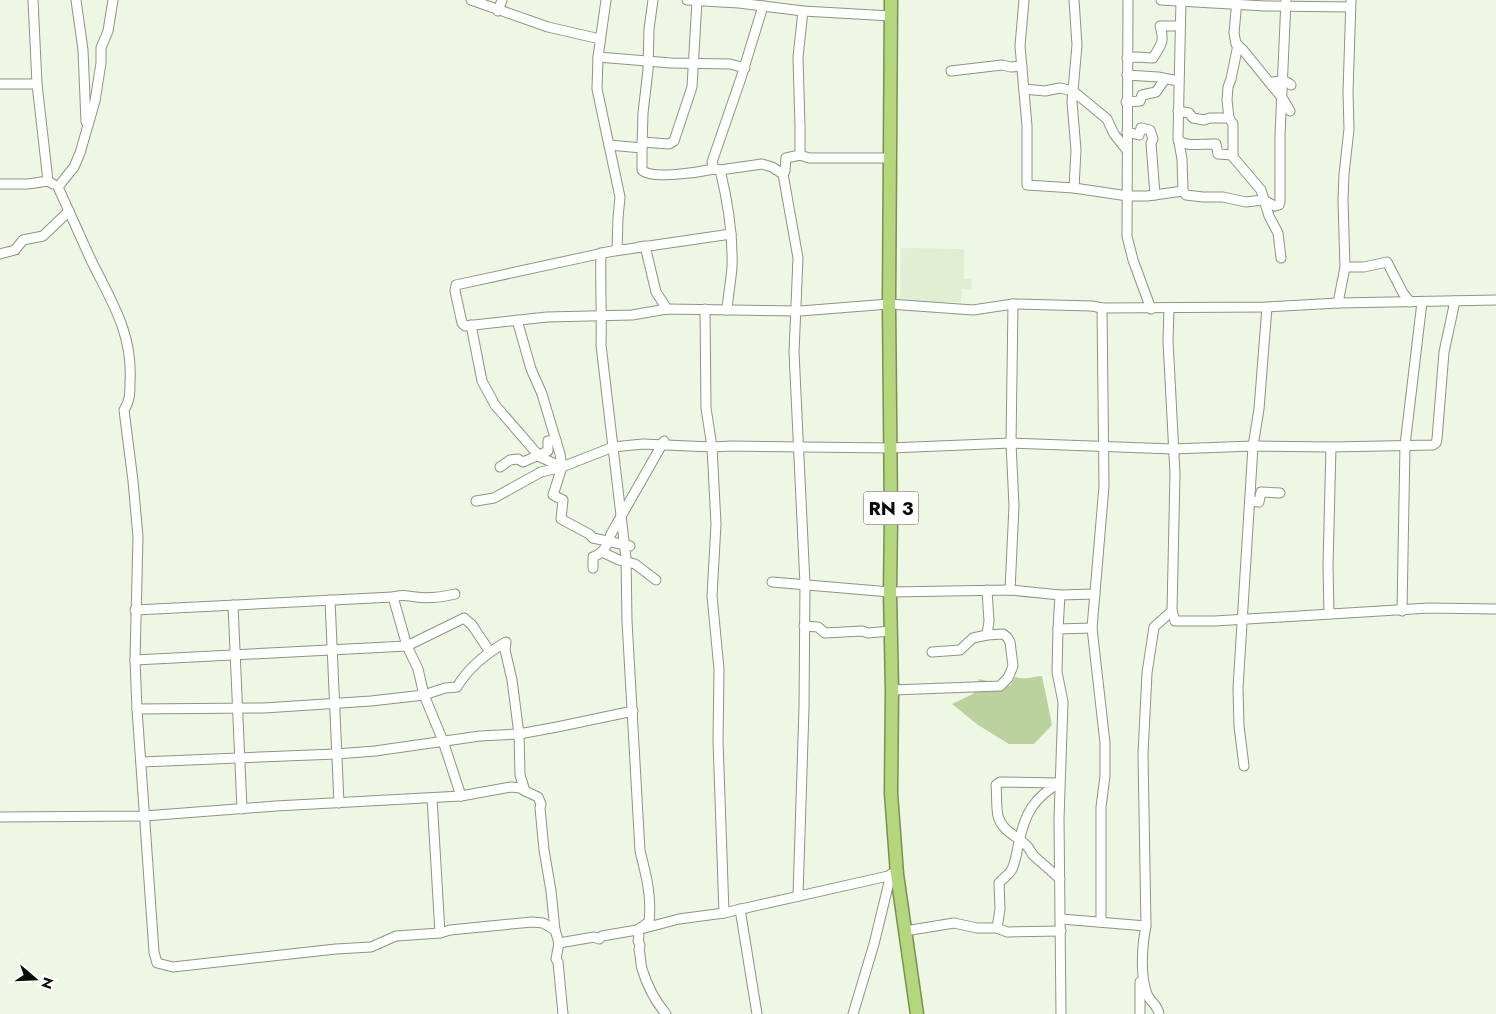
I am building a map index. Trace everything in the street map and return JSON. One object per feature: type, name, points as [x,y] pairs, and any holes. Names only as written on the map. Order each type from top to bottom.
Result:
[{"type":"highway","name":"RN 3","points":[[891,0],[889,304],[892,517],[890,592],[892,690],[891,793],[894,874],[905,931],[917,1014]]},
{"type":"street","points":[[33,0],[37,84],[48,181]]},
{"type":"street","points":[[76,0],[83,50],[86,130]]},
{"type":"street","points":[[58,187],[74,167],[80,153],[95,101],[101,63],[101,48],[108,31],[113,0]]},
{"type":"street","points":[[471,0],[548,27],[600,39]]},
{"type":"street","points":[[498,11],[502,0]]},
{"type":"street","points":[[606,0],[600,39],[596,89],[620,197],[617,250]]},
{"type":"street","points":[[653,0],[643,113],[642,169],[645,173],[666,174],[768,164],[800,155],[815,158],[890,158]]},
{"type":"street","points":[[687,0],[802,11],[891,16]]},
{"type":"street","points":[[782,8],[791,0]]},
{"type":"street","points":[[1024,0],[1020,46],[1027,126],[1027,185],[1074,188],[1128,196],[1183,191]]},
{"type":"street","points":[[1074,0],[1077,45],[1072,102],[1076,150],[1074,188]]},
{"type":"street","points":[[1128,0],[1126,102],[1127,236],[1133,260],[1151,308]]},
{"type":"street","points":[[1161,0],[1351,3],[1348,92],[1349,129],[1343,200],[1345,267],[1338,303]]},
{"type":"street","points":[[609,145],[669,144],[674,141],[692,87],[695,63],[697,1]]},
{"type":"street","points":[[1181,1],[1178,140],[1182,159],[1183,191],[1186,195],[1223,197],[1246,202],[1264,201],[1275,206],[1279,205],[1280,202],[1285,3]]},
{"type":"street","points":[[1237,2],[1234,33],[1236,44],[1282,98],[1290,111]]},
{"type":"street","points":[[727,310],[732,269],[728,204],[717,169],[712,164],[745,68],[763,6]]},
{"type":"street","points":[[800,155],[798,72],[802,11]]},
{"type":"street","points":[[1127,58],[1153,58],[1162,46],[1163,37],[1160,26],[1180,26]]},
{"type":"street","points":[[1238,45],[1228,87],[1233,155],[1250,179],[1261,190],[1278,233],[1281,258]]},
{"type":"street","points":[[598,57],[730,64],[745,68]]},
{"type":"street","points":[[952,71],[1002,65],[1011,67],[1022,66]]},
{"type":"street","points":[[1127,75],[1158,76],[1178,81]]},
{"type":"street","points":[[1126,102],[1140,101],[1142,95],[1156,92],[1165,79]]},
{"type":"street","points":[[1269,82],[1282,81],[1291,85]]},
{"type":"street","points":[[0,84],[37,84]]},
{"type":"street","points":[[1024,89],[1045,91],[1060,88],[1073,91],[1107,119],[1114,134],[1126,149]]},
{"type":"street","points":[[1178,110],[1189,114],[1193,118],[1204,120],[1210,118],[1229,118]]},
{"type":"street","points":[[1127,132],[1139,135],[1141,128],[1150,130],[1153,139],[1151,143],[1155,195]]},
{"type":"street","points":[[1178,140],[1182,144],[1216,144],[1218,154],[1233,155]]},
{"type":"street","points":[[786,158],[783,174],[798,258],[794,311],[794,352],[805,584],[804,708],[798,896]]},
{"type":"street","points":[[768,164],[783,174]]},
{"type":"street","points":[[0,174],[0,184],[28,184],[48,181],[58,187],[92,262],[114,304],[124,329],[129,353],[131,370],[129,402],[124,410],[138,537],[135,660],[137,709],[154,952],[157,963],[173,967],[336,949],[371,947],[396,936],[440,933],[450,930],[532,922],[543,923],[555,930]]},
{"type":"street","points":[[0,254],[15,250],[24,240],[43,236],[69,211]]},
{"type":"street","points":[[731,234],[617,250],[456,284],[455,291],[462,323],[465,326],[547,317],[632,315],[666,309],[794,311],[889,304],[974,310],[1013,304],[1168,309],[1496,300]]},
{"type":"street","points":[[601,253],[645,246]]},
{"type":"street","points":[[645,246],[656,292],[666,309]]},
{"type":"street","points":[[601,253],[601,345],[622,515],[628,545],[626,561],[627,621],[640,850],[647,876],[651,911],[650,922],[637,930]]},
{"type":"street","points":[[1345,267],[1364,267],[1387,262],[1403,294],[1410,302]]},
{"type":"street","points":[[476,501],[494,498],[541,472],[562,467],[613,447],[664,442],[712,447],[890,448],[1011,443],[1173,449],[1253,446],[1331,448],[1433,444],[1436,443],[1444,352],[1455,301]]},
{"type":"street","points":[[1402,611],[1404,445],[1422,302]]},
{"type":"street","points":[[1010,590],[1014,506],[1011,443],[1013,304]]},
{"type":"street","points":[[1244,766],[1239,726],[1238,688],[1253,446],[1259,409],[1267,307]]},
{"type":"street","points":[[1101,922],[1100,807],[1105,776],[1105,743],[1092,628],[1104,486],[1102,308]]},
{"type":"street","points":[[706,309],[706,408],[712,447],[716,524],[712,596],[719,669],[718,741],[724,913]]},
{"type":"street","points":[[1168,309],[1175,474],[1172,611],[1175,621],[1215,622],[1428,608],[1496,609]]},
{"type":"street","points":[[517,320],[531,369],[542,394],[562,467],[553,495],[563,500],[561,519],[593,538],[628,545]]},
{"type":"street","points":[[471,325],[482,381],[495,404],[539,456],[562,467]]},
{"type":"street","points":[[500,466],[510,460],[518,459],[522,462],[539,456],[548,451],[548,441],[556,440]]},
{"type":"street","points":[[593,568],[593,557],[602,552],[609,541],[611,534],[664,442]]},
{"type":"street","points":[[1329,614],[1328,528],[1331,448]]},
{"type":"street","points":[[1250,501],[1259,502],[1261,492],[1280,493]]},
{"type":"street","points":[[602,552],[635,564],[656,580]]},
{"type":"street","points":[[772,582],[890,592],[1010,590],[1060,594],[1094,594]]},
{"type":"street","points":[[987,590],[989,621],[987,635]]},
{"type":"street","points":[[136,610],[330,600],[404,594],[416,597],[440,598],[455,594]]},
{"type":"street","points":[[1060,594],[1057,672],[1063,702],[1062,763],[1059,783],[1061,1014]]},
{"type":"street","points":[[393,596],[407,646],[418,669],[424,694],[443,741],[461,796]]},
{"type":"street","points":[[330,600],[339,803]]},
{"type":"street","points":[[233,605],[242,809]]},
{"type":"street","points":[[1159,1014],[1158,1008],[1148,997],[1144,987],[1143,754],[1147,673],[1154,626],[1172,611]]},
{"type":"street","points":[[135,660],[407,646],[464,618],[472,625],[490,652]]},
{"type":"street","points":[[804,626],[818,627],[825,633],[891,631]]},
{"type":"street","points":[[1058,629],[1092,628]]},
{"type":"street","points":[[892,690],[1000,686],[1004,684],[1011,673],[1010,642],[1003,634],[974,638],[960,650],[932,652]]},
{"type":"street","points":[[137,709],[237,708],[335,703],[424,694],[445,688],[457,687],[463,677],[490,652],[506,642],[505,650],[512,680],[519,734],[520,774],[525,791]]},
{"type":"street","points":[[141,762],[336,754],[519,734],[633,711]]},
{"type":"street","points":[[1059,783],[1000,782],[996,785],[998,817],[1008,832],[1027,846],[1032,855],[1060,879]]},
{"type":"street","points":[[997,928],[1000,909],[999,883],[1012,869],[1028,812],[1043,794],[1059,783]]},
{"type":"street","points":[[0,817],[144,816],[461,796],[511,787],[520,788],[538,798],[541,804],[555,930],[559,943],[556,959],[558,962],[563,1014]]},
{"type":"street","points":[[432,798],[440,933]]},
{"type":"street","points":[[559,943],[594,937],[599,939],[602,936],[637,930],[680,919],[724,913],[894,874]]},
{"type":"street","points":[[853,1014],[894,874]]},
{"type":"street","points":[[740,909],[757,1014]]},
{"type":"street","points":[[1061,919],[1143,926]]},
{"type":"street","points":[[905,931],[954,923],[978,928],[997,928],[1007,932],[1061,931]]},
{"type":"street","points":[[1140,1014],[1143,926]]},
{"type":"street","points":[[637,930],[642,969],[655,1001],[662,1012]]},
{"type":"shaded area","points":[[901,248],[964,249],[964,279],[972,279],[971,290],[962,289],[961,302],[900,302]]},
{"type":"green space","points":[[1042,676],[1052,725],[1034,744],[1009,744],[978,725],[952,704],[973,694],[979,679],[996,683],[1004,679],[1010,686],[1015,677]]}]
